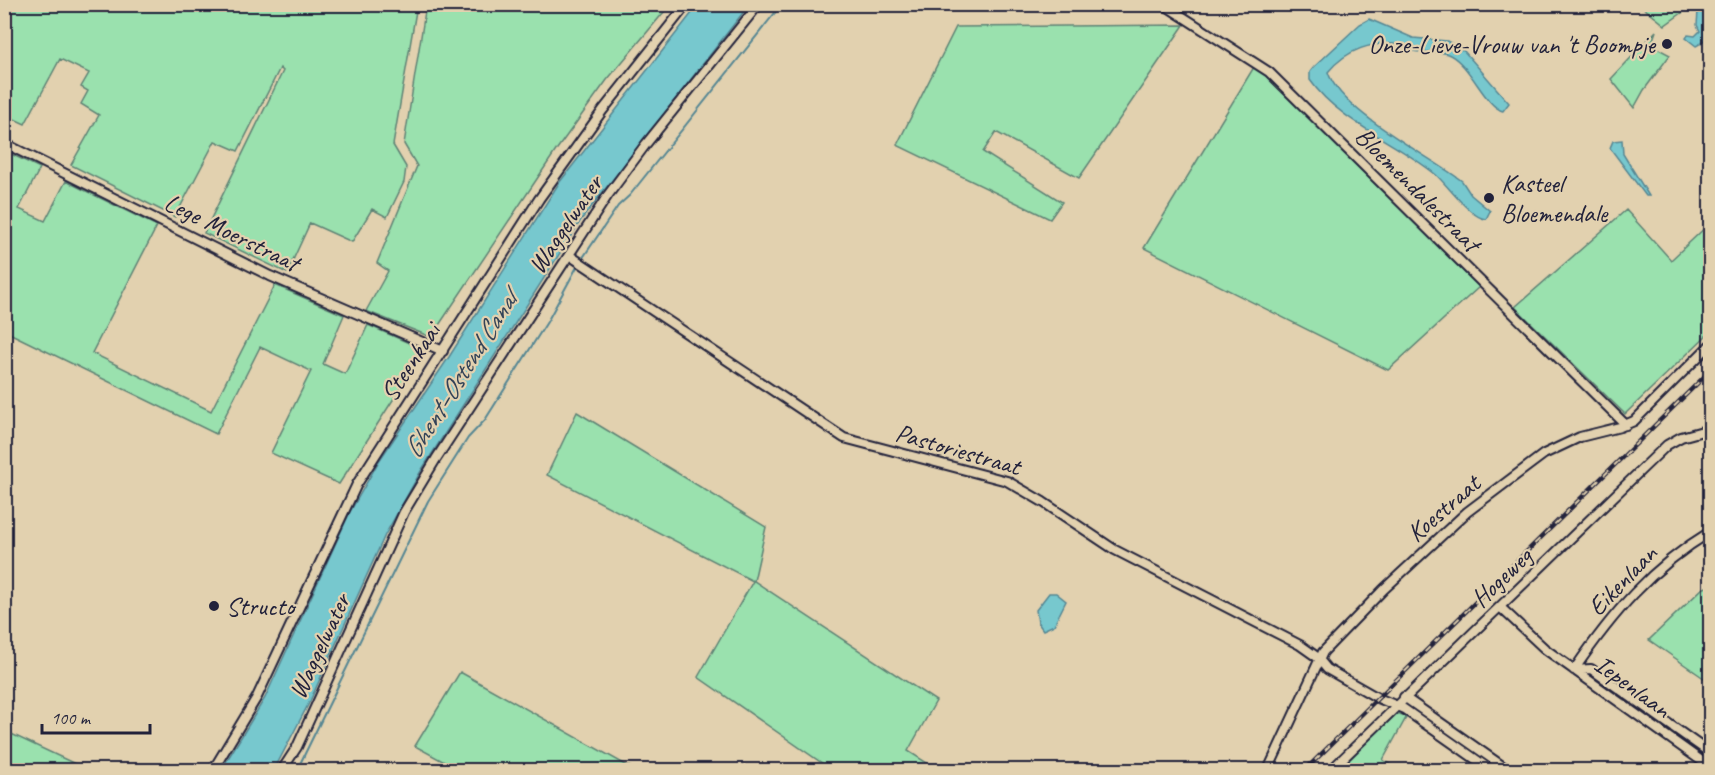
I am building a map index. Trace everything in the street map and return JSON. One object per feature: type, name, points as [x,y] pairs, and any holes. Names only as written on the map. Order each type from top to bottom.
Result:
[{"type":"street","name":"Steenkaai","points":[[213,771],[257,697],[357,483],[539,199],[603,110],[687,4]]},
{"type":"street","name":"Waggelwater","points":[[282,771],[297,747],[404,513],[436,459],[576,259],[646,144],[759,4]]},
{"type":"street","name":"Bloemendalestraat","points":[[1163,4],[1260,65],[1275,78],[1626,424]]},
{"type":"street","name":"Lege Moerstraat","points":[[4,143],[270,276],[443,351]]},
{"type":"street","name":"Pastoriestraat","points":[[576,259],[844,438],[982,473],[1013,484],[1115,549],[1300,645],[1327,669],[1370,694],[1396,705],[1491,771]]},
{"type":"street","name":"Koestraat","points":[[1268,771],[1323,652],[1351,622],[1487,496],[1556,447],[1580,437],[1626,424],[1641,414],[1710,345]]},
{"type":"street","name":"Hogeweg","points":[[1331,771],[1404,697],[1427,679],[1670,442],[1710,429]]},
{"type":"street","name":"Eikenlaan","points":[[1574,670],[1608,621],[1642,584],[1677,554],[1710,532]]},
{"type":"street","name":"Iepenlaan","points":[[1500,607],[1536,642],[1710,767]]},
{"type":"street","name":"Iepenlaan","points":[[1574,670],[1591,669],[1710,753]]},
{"type":"street","points":[[1404,697],[1508,771]]},
{"type":"street","points":[[1433,730],[1438,723]]},
{"type":"street","name":"Iepenlaan","points":[[1668,737],[1674,728]]},
{"type":"street","points":[[1465,753],[1470,745]]},
{"type":"green space","points":[[5,4],[417,5],[393,145],[406,167],[404,182],[387,217],[372,209],[352,242],[310,223],[287,273],[204,233],[283,71],[280,68],[238,151],[215,141],[175,217],[71,165],[99,115],[81,104],[88,91],[81,87],[89,73],[60,59],[25,124],[8,116],[5,123]]},
{"type":"green space","points":[[667,4],[669,6],[607,80],[557,149],[431,337],[366,311],[388,271],[377,263],[417,166],[404,144],[426,5]]},
{"type":"green space","points":[[1640,5],[1693,5],[1665,25]]},
{"type":"green space","points":[[1184,25],[1079,178],[996,132],[983,152],[1062,202],[1050,219],[897,145],[956,27]]},
{"type":"green space","points":[[1656,31],[1651,45],[1670,55],[1644,90],[1634,108],[1611,79]]},
{"type":"green space","points":[[1254,67],[1261,71],[1479,287],[1388,370],[1144,248]]},
{"type":"green space","points":[[9,153],[40,168],[19,209],[45,221],[66,181],[157,226],[92,353],[211,411],[275,285],[344,315],[323,364],[345,374],[368,325],[425,350],[339,484],[271,453],[311,371],[260,347],[216,434],[5,331],[4,161]]},
{"type":"green space","points":[[1626,210],[1671,260],[1710,223],[1710,332],[1625,414],[1515,307]]},
{"type":"green space","points":[[577,412],[766,527],[754,581],[936,701],[908,751],[938,770],[823,770],[826,766],[698,677],[753,581],[547,475]]},
{"type":"green space","points":[[1709,586],[1710,677],[1708,681],[1649,640],[1702,589]]},
{"type":"green space","points":[[1589,671],[1668,728],[1668,730],[1586,674]]},
{"type":"green space","points":[[460,672],[635,770],[459,770],[415,746]]},
{"type":"green space","points":[[1395,713],[1407,716],[1383,760],[1399,770],[1338,770]]},
{"type":"green space","points":[[5,731],[88,770],[5,770]]},
{"type":"green space","points":[[1676,734],[1710,757],[1710,764],[1674,738]]},
{"type":"water","name":"Ghent–Ostend Canal","points":[[699,4],[749,5],[581,220],[421,471],[385,535],[310,701],[274,770],[221,770],[265,698],[350,512],[379,461],[449,357],[559,183]]},
{"type":"water","points":[[1691,5],[1710,5],[1708,34],[1702,43],[1696,46],[1686,38],[1688,35],[1695,36],[1700,31],[1697,25],[1698,11]]},
{"type":"water","points":[[1369,19],[1413,38],[1447,41],[1464,51],[1509,103],[1503,111],[1496,108],[1458,60],[1442,52],[1414,51],[1401,45],[1380,44],[1352,52],[1328,72],[1336,87],[1349,102],[1367,117],[1462,181],[1471,195],[1490,211],[1486,219],[1473,213],[1420,162],[1336,108],[1310,80],[1310,72],[1314,67],[1360,24]]},
{"type":"water","points":[[1622,140],[1623,154],[1649,196],[1646,196],[1610,148],[1613,141]]},
{"type":"water","points":[[1049,593],[1056,593],[1066,601],[1054,625],[1043,630],[1038,623],[1036,610]]},
{"type":"waterway","points":[[297,770],[428,501],[468,438],[485,420],[547,322],[578,265],[618,206],[630,195],[782,4]]},
{"type":"waterway","points":[[1171,4],[1232,44]]},
{"type":"waterway","points":[[1186,23],[1204,35]]},
{"type":"railway","points":[[1305,770],[1710,371]]},
{"type":"place","name":"Onze-Lieve-Vrouw van 't Boompje","points":[[1667,44]]},
{"type":"place","name":"Kasteel Bloemendale","points":[[1489,198]]},
{"type":"place","name":"Structo","points":[[214,606]]}]
